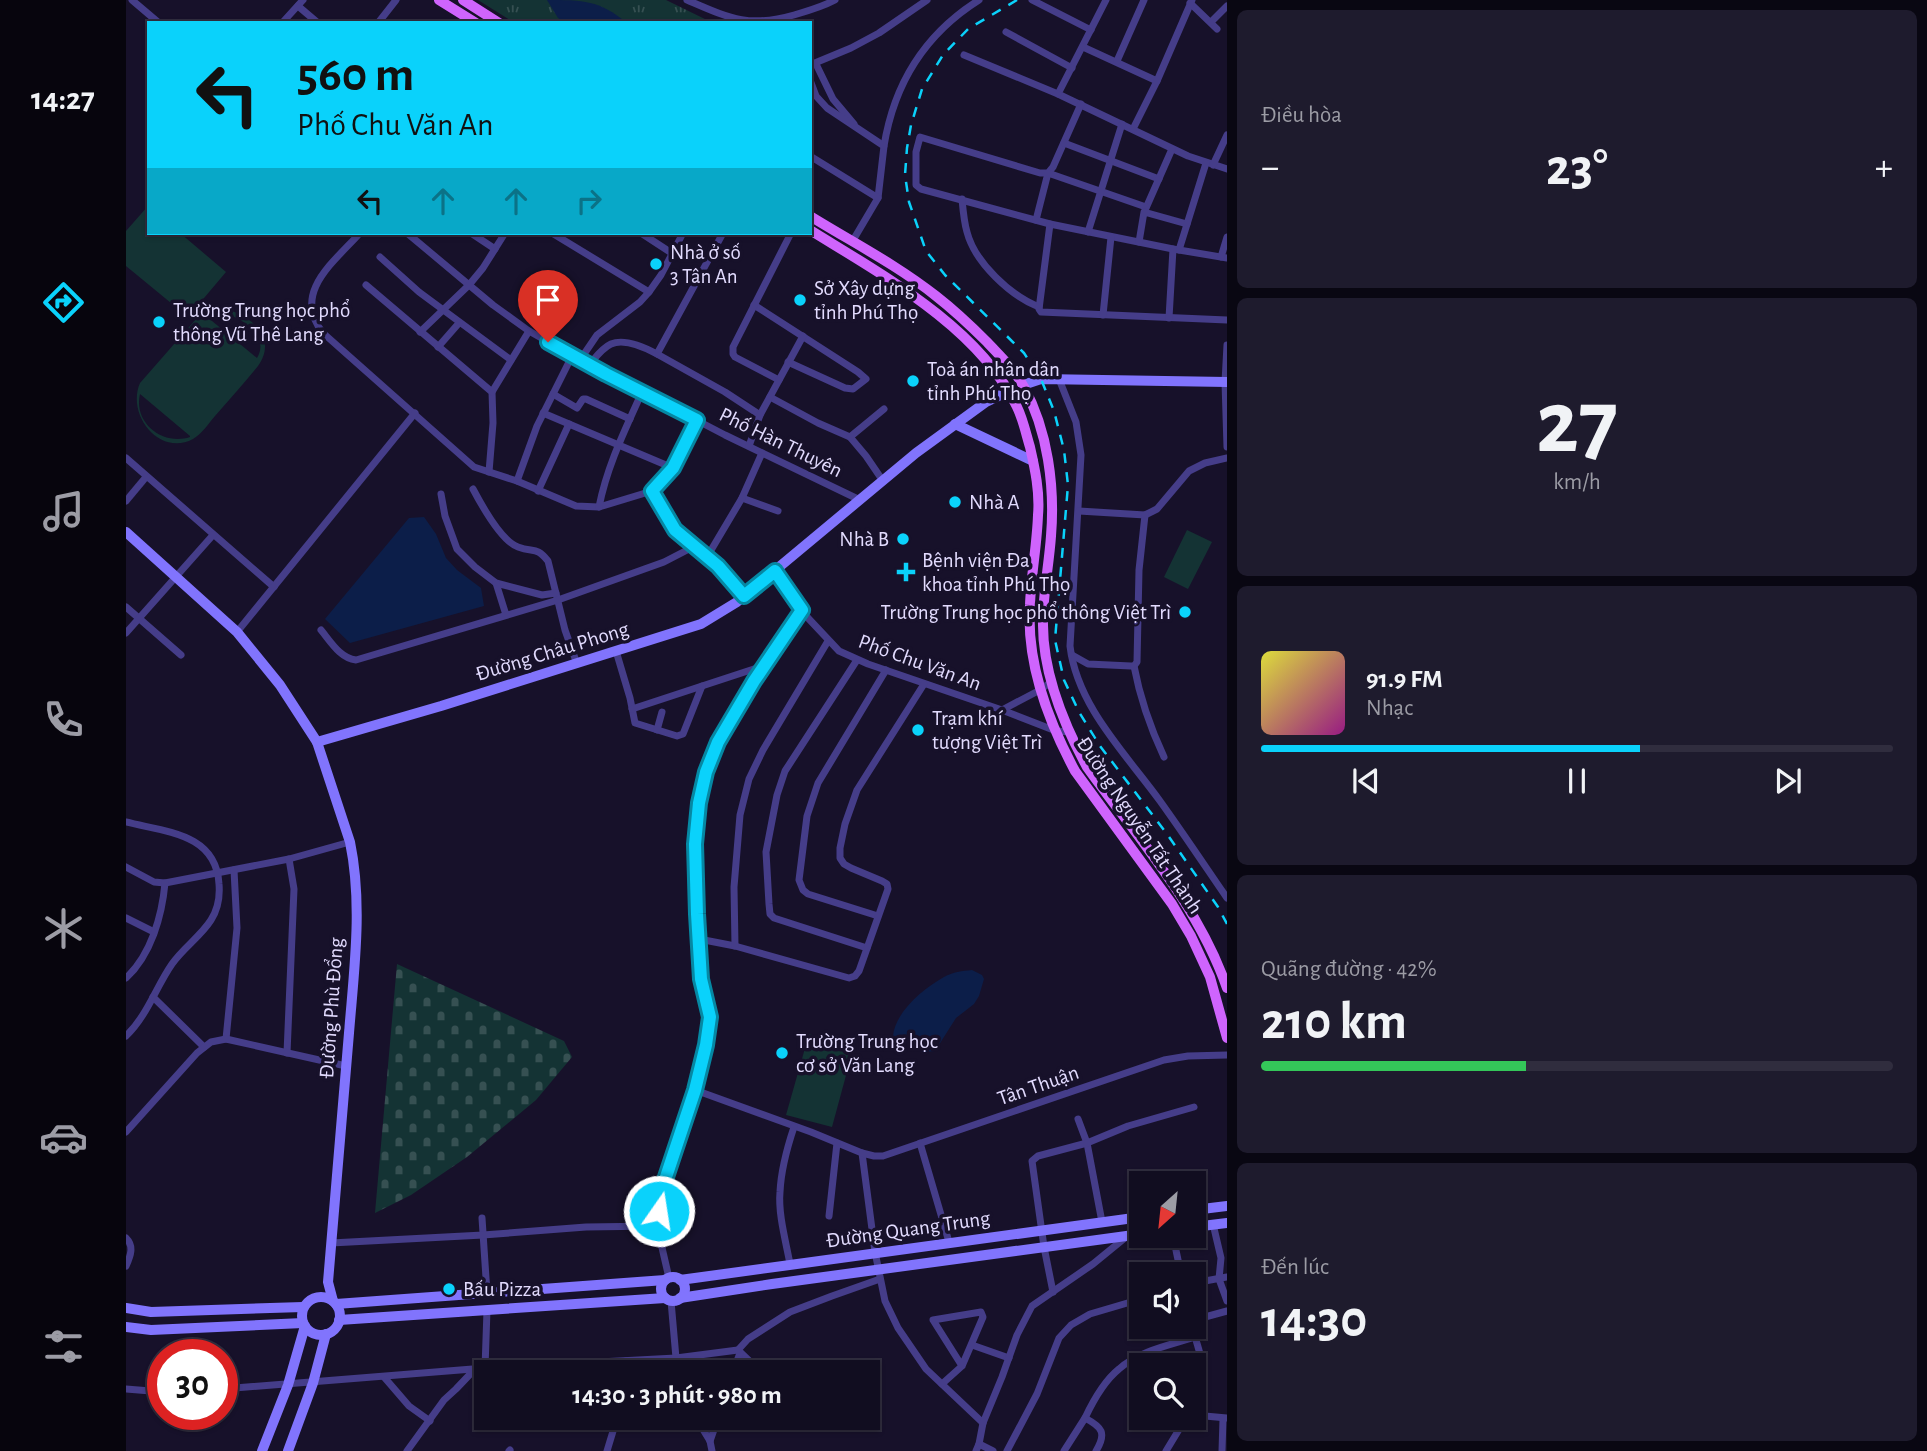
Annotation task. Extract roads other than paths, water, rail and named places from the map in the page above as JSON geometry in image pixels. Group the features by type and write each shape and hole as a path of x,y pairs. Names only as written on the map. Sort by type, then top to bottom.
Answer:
{"main road":[{"path":"439,0 473,21"},
{"path":"463,0 496,21"},
{"name":"Đường Nguyễn Tất Thành","path":"812,217 936,296 973,328 1004,360 1023,385 1034,409 1048,460 1052,488 1051,539 1042,625 1051,682 1087,767 1192,912 1212,949 1227,988"},
{"name":"Đường Nguyễn Tất Thành","path":"812,231 928,306 993,368 1009,391 1021,415 1038,487 1030,625 1040,690 1075,771 1172,904 1191,936 1210,977 1227,1038"},
{"path":"897,284 905,274"},
{"path":"1023,385 1041,379 1226,382"},
{"name":"Đường Châu Phong","path":"317,742 701,624 744,596 955,424 986,402 1009,391"},
{"path":"955,424 1033,461"},
{"path":"126,532 237,632 280,685 317,742"},
{"path":"1037,539 1051,539"},
{"name":"Đường Phù Đổng","path":"317,742 350,842 357,912 328,1282 334,1302"},
{"path":"1206,1209 1227,1206"},
{"name":"Đường Quang Trung","path":"334,1302 671,1279 1129,1219"},
{"path":"1206,1224 1227,1223"},
{"name":"Đường Quang Trung","path":"340,1320 672,1299 879,1274 1129,1236"},
{"path":"671,1279 685,1289 672,1299 661,1290 671,1279"},
{"path":"317,1297 328,1282"},
{"path":"126,1328 151,1330 304,1324 314,1334 326,1334 335,1329 340,1320 340,1312 334,1302 325,1297 317,1297 309,1300 303,1307 304,1324 288,1385 262,1451"},
{"path":"126,1308 151,1312 181,1312 303,1307"},
{"path":"288,1451 313,1383 326,1334"}],"street":[{"path":"132,0 157,21"},
{"path":"380,21 396,0"},
{"path":"687,0 727,16 752,21"},
{"path":"772,21 835,0"},
{"path":"860,129 833,99 813,65 879,33 927,0"},
{"path":"852,242 878,198 884,146 892,109 915,63 942,28 979,0"},
{"path":"1032,0 1091,30"},
{"path":"1058,94 1106,0"},
{"path":"1117,61 1144,0"},
{"path":"1133,129 1191,1 1217,29"},
{"path":"284,21 301,3 316,21"},
{"path":"1211,22 1227,6"},
{"path":"1006,32 1072,68"},
{"path":"1083,47 1157,81"},
{"path":"964,55 1081,104 1172,149 1227,169"},
{"path":"812,85 822,104 884,146"},
{"path":"1036,220 1048,173 1054,167 1081,104"},
{"path":"1088,232 1122,124"},
{"path":"1169,318 1176,249 1210,164 1227,135"},
{"path":"1187,224 1048,173 1040,173 920,137 916,152 916,185 921,189 1050,224 1224,257 1227,237"},
{"path":"1064,143 1159,179"},
{"path":"1139,243 1145,209 1172,149"},
{"path":"812,157 878,198"},
{"path":"962,199 967,233 976,253 1007,287 1023,300 1039,307"},
{"path":"1050,224 1040,311 1227,320"},
{"path":"358,235 320,278 312,293 311,309 315,323 474,467 517,481 576,506 599,507 652,491 673,468 697,420"},
{"name":"Phố Hàn Thuyên","path":"409,235 493,306 529,331 589,365 860,500"},
{"path":"474,235 495,249"},
{"path":"420,332 469,285 504,235"},
{"path":"555,235 649,292"},
{"path":"644,235 673,254"},
{"path":"517,481 543,413 576,358 597,335 649,292 662,275 682,235"},
{"path":"657,354 722,235"},
{"path":"779,380 735,357 733,347 790,235"},
{"path":"1103,316 1111,237"},
{"path":"380,257 442,310 511,360"},
{"path":"366,285 492,391"},
{"path":"754,306 866,379 853,389 845,388 788,362"},
{"path":"438,347 459,323"},
{"path":"489,472 494,423 492,391 529,331"},
{"path":"749,446 760,415 803,336"},
{"path":"589,365 610,344 622,342 645,348 725,392 760,415"},
{"path":"1227,345 1227,446"},
{"path":"1059,380 1073,411 1081,455 1071,655 1082,687 1101,721 1227,898"},
{"path":"599,507 603,484 642,392"},
{"path":"553,394 578,408 583,399 586,399 630,419"},
{"path":"770,397 850,437 883,481"},
{"path":"850,437 884,409"},
{"path":"543,413 673,468"},
{"path":"237,632 415,414"},
{"path":"538,491 569,424"},
{"path":"707,556 742,498 762,453"},
{"path":"126,458 274,587"},
{"path":"1079,511 1145,515 1157,509 1189,471 1205,463 1227,458"},
{"path":"126,501 146,477"},
{"path":"473,489 492,523 512,543 541,552 548,561 565,630 577,663"},
{"path":"652,491 675,530 707,556 744,596"},
{"path":"441,494 445,516 457,549 496,583 557,597"},
{"path":"742,498 778,510"},
{"path":"1145,515 1139,570 1138,655 1134,666 1149,725 1164,757"},
{"path":"126,633 213,535"},
{"path":"321,630 342,656 356,660 506,615 664,562 693,547"},
{"name":"Phố Chu Văn An","path":"775,571 802,610 839,651 1056,731 1070,732"},
{"path":"496,583 506,615"},
{"path":"126,607 181,655"},
{"path":"671,1279 657,1226 660,1195 695,1090 710,1017 701,979 695,844 699,803 706,772 718,742 763,666 802,610"},
{"path":"734,946 734,887 740,815 748,779 828,641"},
{"path":"616,651 635,723 677,736 683,734 702,686"},
{"path":"1071,655 1088,664 1134,666"},
{"path":"858,660 785,771 777,795 766,852 770,914 774,918 866,948"},
{"path":"632,709 763,666"},
{"path":"878,916 808,894 799,880 807,816 818,782 886,670"},
{"name":"Phố Chu Văn An","path":"1002,710 1051,682"},
{"path":"699,939 849,978 855,976 888,889 887,884 851,869 840,858 845,824 857,790 923,684"},
{"path":"657,730 662,712"},
{"path":"126,822 188,838 202,846 213,858 220,892 211,921 173,962 136,1027 126,1035"},
{"path":"126,867 154,882 165,883 289,859 350,842"},
{"path":"287,1053 294,889 289,859"},
{"path":"226,1039 237,929 234,870"},
{"path":"126,978 144,953 154,932 162,907 165,883"},
{"path":"126,918 154,932"},
{"path":"153,997 204,1047"},
{"path":"126,1132 197,1053 211,1042 226,1039 346,1066"},
{"name":"Tân Thuận","path":"862,1153 883,1156 1164,1060 1227,1055"},
{"path":"695,1090 862,1153 875,1252 885,1301 898,1328 926,1369 983,1423"},
{"path":"1054,1292 1044,1247 1032,1161 1038,1156 1087,1143 1128,1126 1194,1107"},
{"path":"1077,1119 1087,1143 1102,1222"},
{"path":"790,1264 781,1217 780,1193 794,1126"},
{"path":"829,1216 837,1143"},
{"path":"920,1143 949,1242"},
{"path":"482,1218 487,1293"},
{"path":"1213,1224 1222,1258 1227,1301"},
{"path":"331,1243 586,1227 657,1226"},
{"path":"993,1451 977,1447 983,1423 1017,1335 1032,1306 1093,1264 1126,1236"},
{"path":"126,1238 130,1242 131,1252 126,1266"},
{"path":"736,1360 748,1339 790,1312 879,1274"},
{"path":"672,1299 676,1358"},
{"path":"1007,1451 1037,1394 1059,1338 1070,1325 1090,1314 1129,1303"},
{"path":"487,1310 490,1360"},
{"path":"1206,1317 1227,1311"},
{"path":"942,1384 962,1366 983,1317 981,1312 933,1320 962,1366"},
{"path":"1064,1451 1094,1401 1119,1369 1154,1350 1189,1339"},
{"path":"972,1345 1009,1358"},
{"path":"642,1360 739,1351"},
{"path":"739,1351 748,1360"},
{"path":"238,1388 474,1369"},
{"path":"408,1451 444,1399 474,1370"},
{"path":"384,1377 409,1406 430,1421"},
{"path":"126,1389 147,1391"},
{"path":"1206,1416 1225,1418 1222,1451"},
{"path":"1085,1418 1101,1429 1102,1439 1096,1451"},
{"path":"607,1451 613,1430"},
{"path":"703,1430 712,1451"},
{"path":"710,1441 714,1430"},
{"path":"1166,1451 1179,1430"}],"water":[{"path":"547,0 590,3 608,10 624,21 563,21"},
{"path":"424,517 436,534 446,558 481,588 484,606 350,643 325,619 409,518"},
{"path":"972,970 984,979 979,996 974,1004 956,1018 935,1051 924,1052 893,1036 899,1018 920,994 947,975"}],"railway":[{"path":"1017,0 968,29 943,55 922,89 907,148 905,175 909,202 926,251 945,275 1024,353 1041,379 1054,411 1064,450 1068,485 1055,640 1064,680 1079,712 1100,746 1167,834 1227,924"}],"place":[{"name":"Nhà ở số 3 Tân An","path":"656,264"},
{"name":"Sở Xây dựng tỉnh Phú Thọ","path":"800,300"},
{"name":"Trường Trung học phổ thông Vũ Thê Lang","path":"159,322"},
{"name":"Toà án nhân dân tỉnh Phú Thọ","path":"913,381"},
{"name":"Nhà A","path":"955,502"},
{"name":"Nhà B","path":"903,539"},
{"name":"Bệnh viện Đa khoa tỉnh Phú Thọ","path":"906,572"},
{"name":"Trường Trung học phổ thông Việt Trì","path":"1185,612"},
{"name":"Trạm khí tượng Việt Trì","path":"918,730"},
{"name":"Trường Trung học cơ sở Văn Lang","path":"782,1053"},
{"name":"Bấu Pizza","path":"449,1289"}]}
